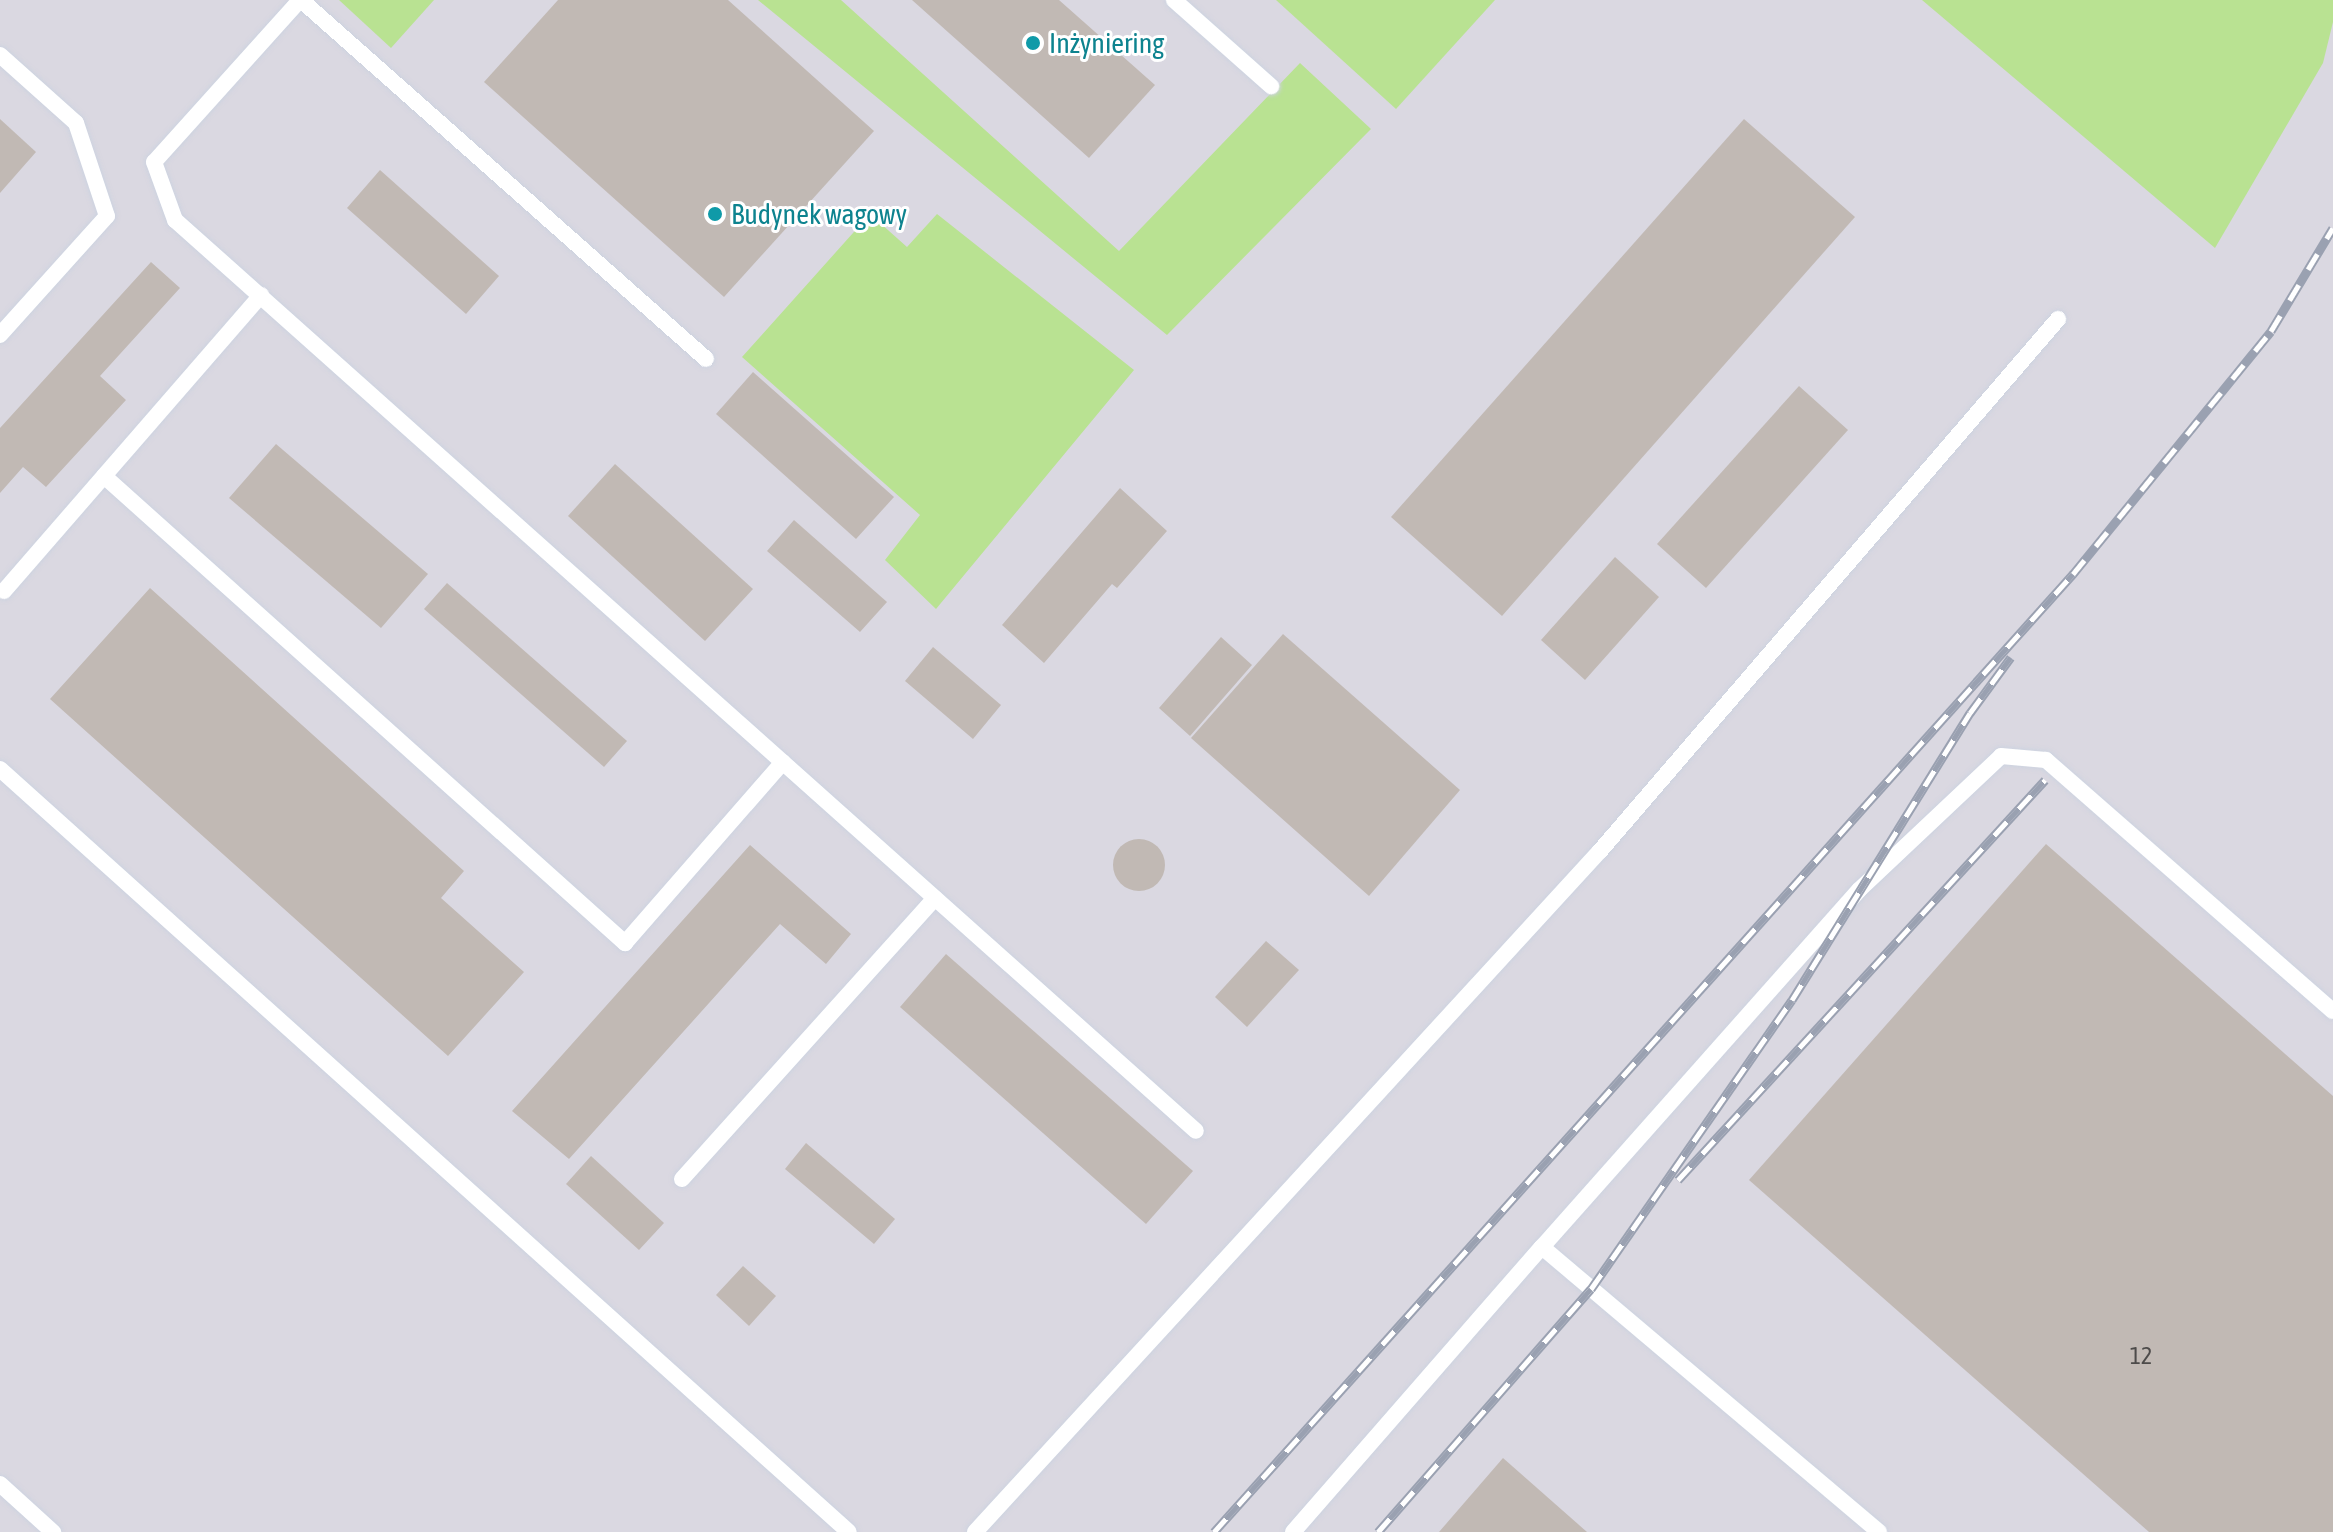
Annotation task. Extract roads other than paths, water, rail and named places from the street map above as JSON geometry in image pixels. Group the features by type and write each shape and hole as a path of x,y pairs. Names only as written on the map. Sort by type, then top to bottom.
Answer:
{"lane":[{"path":"706,359 300,0 154,162 175,220 1196,1131"},
{"path":"1174,0 1271,86"},
{"path":"0,55 76,123 107,216 0,335"},
{"path":"4,591 261,295"},
{"path":"975,1532 1600,851 2058,319"},
{"path":"104,476 625,943 783,762"},
{"path":"1293,1532 1859,890 2001,756 2046,760 2333,1011"},
{"path":"0,769 849,1532"},
{"path":"682,1179 935,898"},
{"path":"1542,1247 1879,1532"},
{"path":"0,1484 53,1532"}],"railway":[{"path":"1214,1532 2073,574 2271,331 2333,228"},
{"path":"1378,1532 1591,1289 1792,1000 1970,713 2011,657"},
{"path":"1678,1180 2045,780"}],"place":[{"name":"Inżyniering","path":"1033,43"},
{"name":"Budynek wagowy","path":"715,214"}]}
